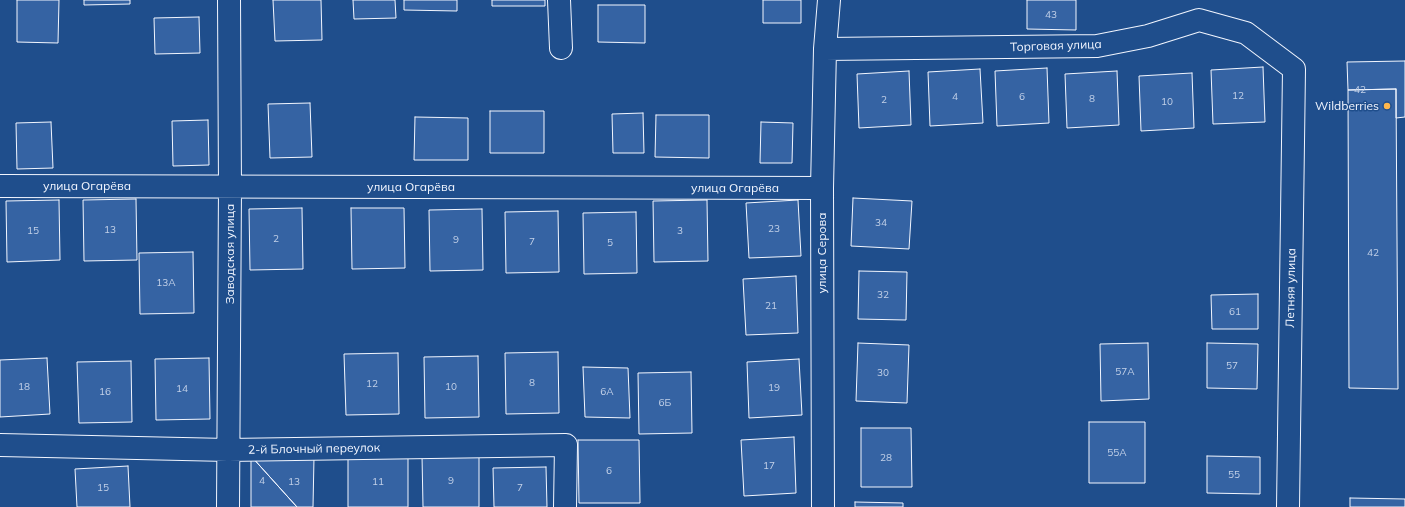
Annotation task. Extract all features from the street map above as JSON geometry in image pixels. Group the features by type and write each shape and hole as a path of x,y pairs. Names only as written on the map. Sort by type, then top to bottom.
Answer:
{"street":[{"name":"Заводская улица","path":"228,507 230,187 229,0"},
{"path":"559,0 561,48"},
{"name":"улица Серова","path":"823,507 822,188 825,49 829,0"},
{"name":"Торговая улица","path":"825,49 1097,46 1148,36 1199,20 1246,33 1294,69"},
{"name":"Летняя улица","path":"1288,507 1294,69"},
{"name":"улица Огарёва","path":"0,186 822,188"},
{"name":"2-й Блочный переулок","path":"0,445 228,450 566,445 565,507"}],"building":[{"path":"17,0 59,0 58,43 17,42"},
{"path":"84,0 130,0 130,4 84,5"},
{"path":"273,0 321,0 322,40 275,41"},
{"path":"353,0 395,0 396,18 354,19"},
{"path":"404,0 457,0 457,11 404,10"},
{"path":"492,0 545,0 545,6 492,6"},
{"path":"763,0 801,0 801,23 763,23"},
{"path":"1027,0 1076,0 1076,30 1027,29"},
{"path":"598,5 645,5 645,43 598,42"},
{"path":"199,17 200,53 155,54 154,18"},
{"path":"1405,61 1405,117 1396,118 1396,89 1348,90 1347,62"},
{"path":"1263,67 1265,122 1213,124 1211,70"},
{"path":"1047,68 1049,123 997,126 995,71"},
{"path":"980,69 983,123 930,126 928,72"},
{"path":"909,71 911,125 859,128 857,74"},
{"path":"1117,71 1119,125 1067,128 1065,74"},
{"path":"1192,73 1194,128 1141,131 1139,76"},
{"path":"1396,89 1398,389 1349,388 1348,90"},
{"path":"310,103 312,157 270,158 268,104"},
{"path":"490,111 544,111 544,153 490,153"},
{"path":"643,113 644,153 613,153 612,114"},
{"path":"656,115 709,115 709,158 655,157"},
{"path":"415,117 468,118 468,160 414,160"},
{"path":"208,120 209,165 173,166 172,121"},
{"path":"51,122 53,168 17,169 16,123"},
{"path":"761,122 793,123 792,163 760,163"},
{"path":"853,198 912,201 909,249 851,246"},
{"path":"136,199 137,260 84,261 83,200"},
{"path":"59,200 60,260 7,262 6,201"},
{"path":"707,200 708,261 654,262 653,201"},
{"path":"798,200 801,256 749,258 746,203"},
{"path":"302,208 303,269 250,270 249,209"},
{"path":"351,208 404,208 405,268 352,269"},
{"path":"482,209 483,270 430,271 429,210"},
{"path":"558,211 559,272 506,273 505,212"},
{"path":"636,212 637,273 584,274 583,213"},
{"path":"193,252 194,313 140,314 139,253"},
{"path":"859,271 907,272 906,320 858,319"},
{"path":"796,276 798,333 746,335 743,279"},
{"path":"1258,294 1258,329 1212,329 1211,295"},
{"path":"858,343 909,345 907,403 856,401"},
{"path":"1148,343 1149,399 1101,401 1100,344"},
{"path":"1207,343 1258,344 1257,389 1207,388"},
{"path":"558,352 559,413 506,414 505,353"},
{"path":"398,353 399,414 346,415 344,354"},
{"path":"478,356 479,417 425,418 424,357"},
{"path":"47,358 50,414 0,417 0,360"},
{"path":"209,358 210,419 156,420 155,359"},
{"path":"799,359 802,415 749,418 747,362"},
{"path":"131,361 132,422 79,423 77,362"},
{"path":"583,367 628,368 630,418 585,417"},
{"path":"691,372 692,433 639,434 638,373"},
{"path":"1089,422 1145,422 1145,483 1089,483"},
{"path":"861,428 911,428 912,487 861,487"},
{"path":"794,437 796,493 744,496 741,440"},
{"path":"578,440 639,440 640,503 579,503"},
{"path":"479,455 479,507 423,507 422,456"},
{"path":"251,456 314,457 313,507 297,507"},
{"path":"251,456 297,507 251,507"},
{"path":"1207,456 1260,457 1260,494 1207,493"},
{"path":"348,458 408,458 408,507 348,507"},
{"path":"128,466 130,507 77,507 75,469"},
{"path":"546,467 547,507 494,507 493,468"},
{"path":"1350,498 1405,499 1405,507 1350,507"},
{"path":"855,502 903,503 903,507 855,507"}],"place":[{"name":"Wildberries","path":"1387,106"}]}
